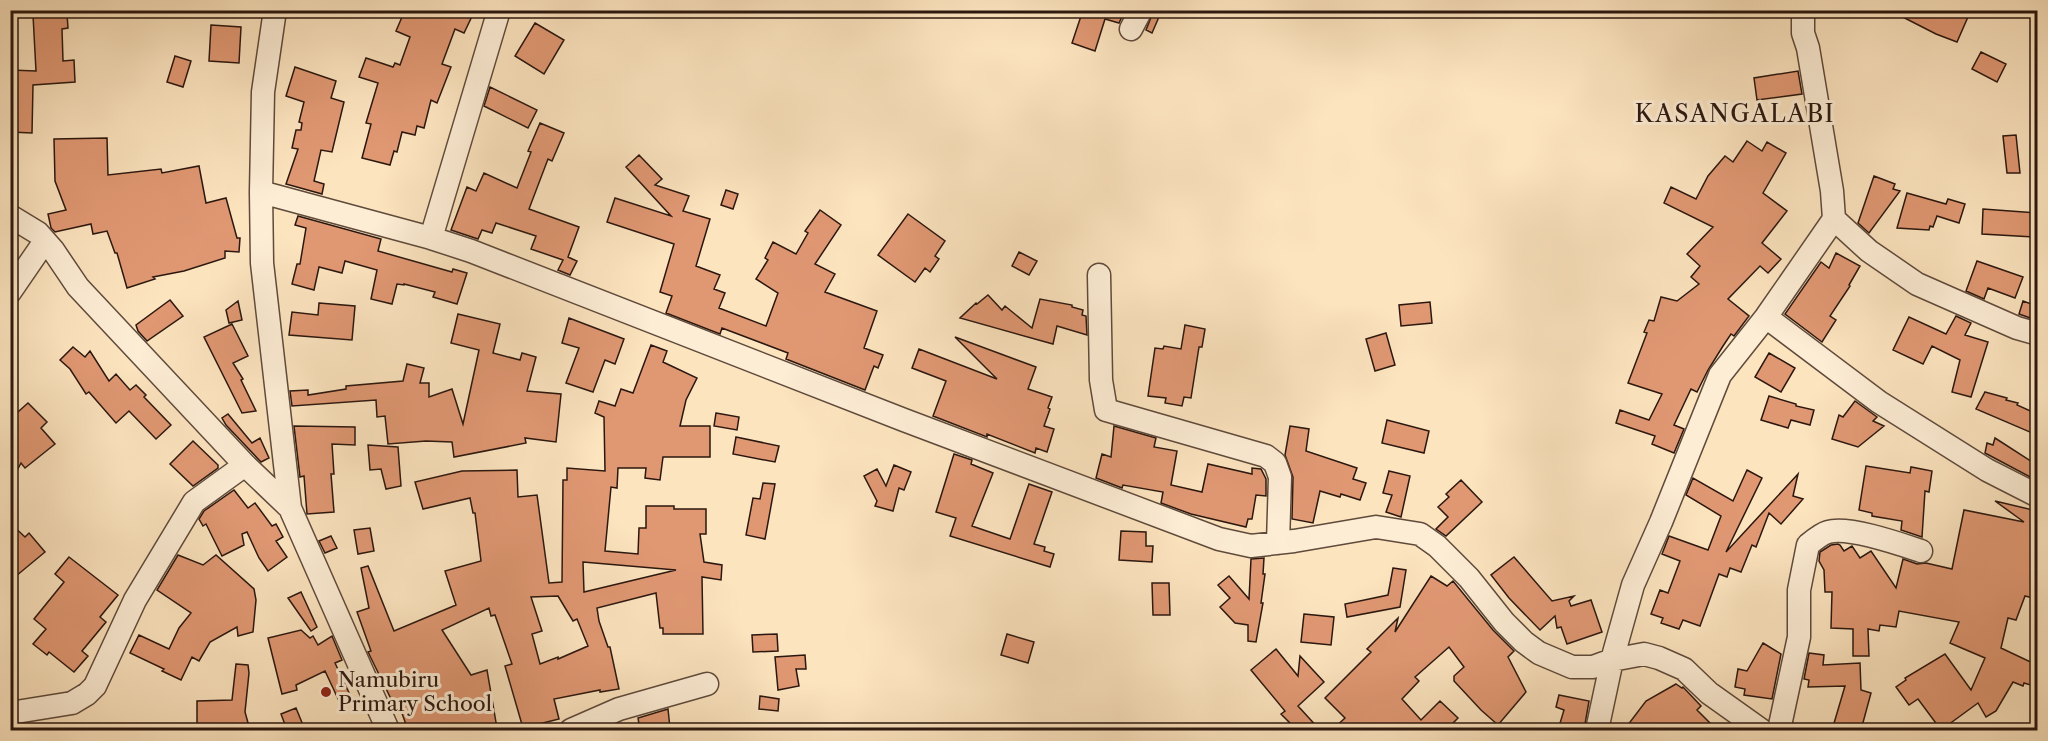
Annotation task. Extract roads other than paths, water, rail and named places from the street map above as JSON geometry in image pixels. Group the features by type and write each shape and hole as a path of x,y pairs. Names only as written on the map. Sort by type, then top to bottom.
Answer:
{"street":[{"path":"275,10 263,92 262,263 290,508 388,730"},
{"path":"431,238 499,10"},
{"path":"1598,730 1612,660 1633,585 1720,375 1766,316 1833,219 1832,191 1808,48 1803,33 1803,10"},
{"path":"261,192 471,250 904,420 1219,539 1251,546 1376,527 1420,534 1437,546 1468,578 1504,622 1539,653 1572,667 1593,667 1612,660 1644,654 1659,658 1684,669 1709,693 1761,730"},
{"path":"10,216 38,233 78,287 245,465 290,508"},
{"path":"1833,219 1869,251 1917,284 2017,328 2037,334"},
{"path":"10,292 45,241"},
{"path":"1099,275 1101,381 1106,410 1266,456 1275,464 1280,477 1278,543"},
{"path":"1766,316 1879,402 1988,470 2037,496"},
{"path":"10,713 72,703 95,686 135,600 194,502 245,465"},
{"path":"1779,730 1799,637 1799,590 1808,545 1829,532 1846,532 1882,538 1921,551"},
{"path":"571,730 619,709 706,684"}],"place":[{"name":"Namubiru Primary School","path":"326,692"}],"district":[{"name":"KASANGALABI","path":"1735,114"}]}
